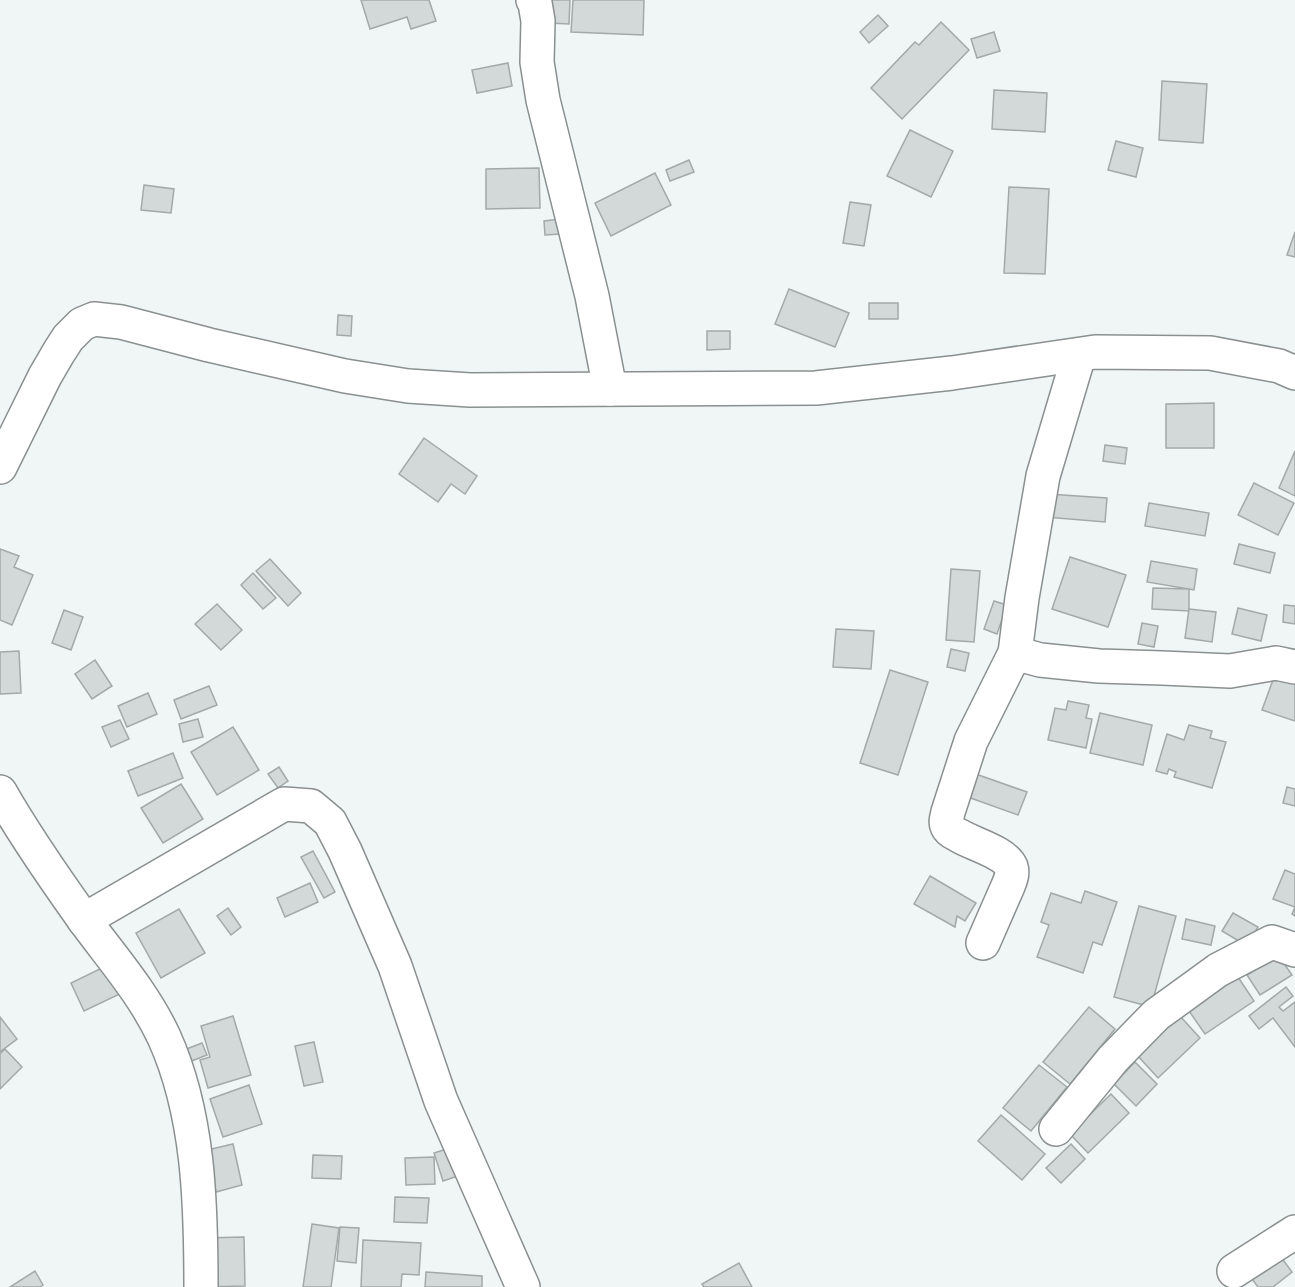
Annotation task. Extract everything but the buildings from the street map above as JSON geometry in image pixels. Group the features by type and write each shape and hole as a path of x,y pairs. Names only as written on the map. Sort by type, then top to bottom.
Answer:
{"street":[{"path":"533,0 538,21 537,62 543,100 592,296 610,389"},
{"path":"0,467 59,352 68,338 82,324 94,319 121,322 345,376 408,386 470,390 816,388 952,373 1095,352 1210,352 1279,366 1295,373"},
{"path":"984,943 1012,876 1012,869 1000,855 967,841 948,829 946,823 971,741 1015,653 1043,476 1079,355"},
{"path":"1015,653 1040,660 1099,666 1230,671 1276,663 1295,667"},
{"path":"0,792 49,870 140,995 163,1035 174,1062 183,1094 197,1173 201,1229 201,1287"},
{"path":"84,920 284,804 311,806 317,811 330,822 345,851 395,966 441,1101 523,1287"},
{"path":"1056,1129 1113,1059 1156,1015 1218,970 1272,942 1295,950"},
{"path":"1234,1271 1295,1232"}]}
